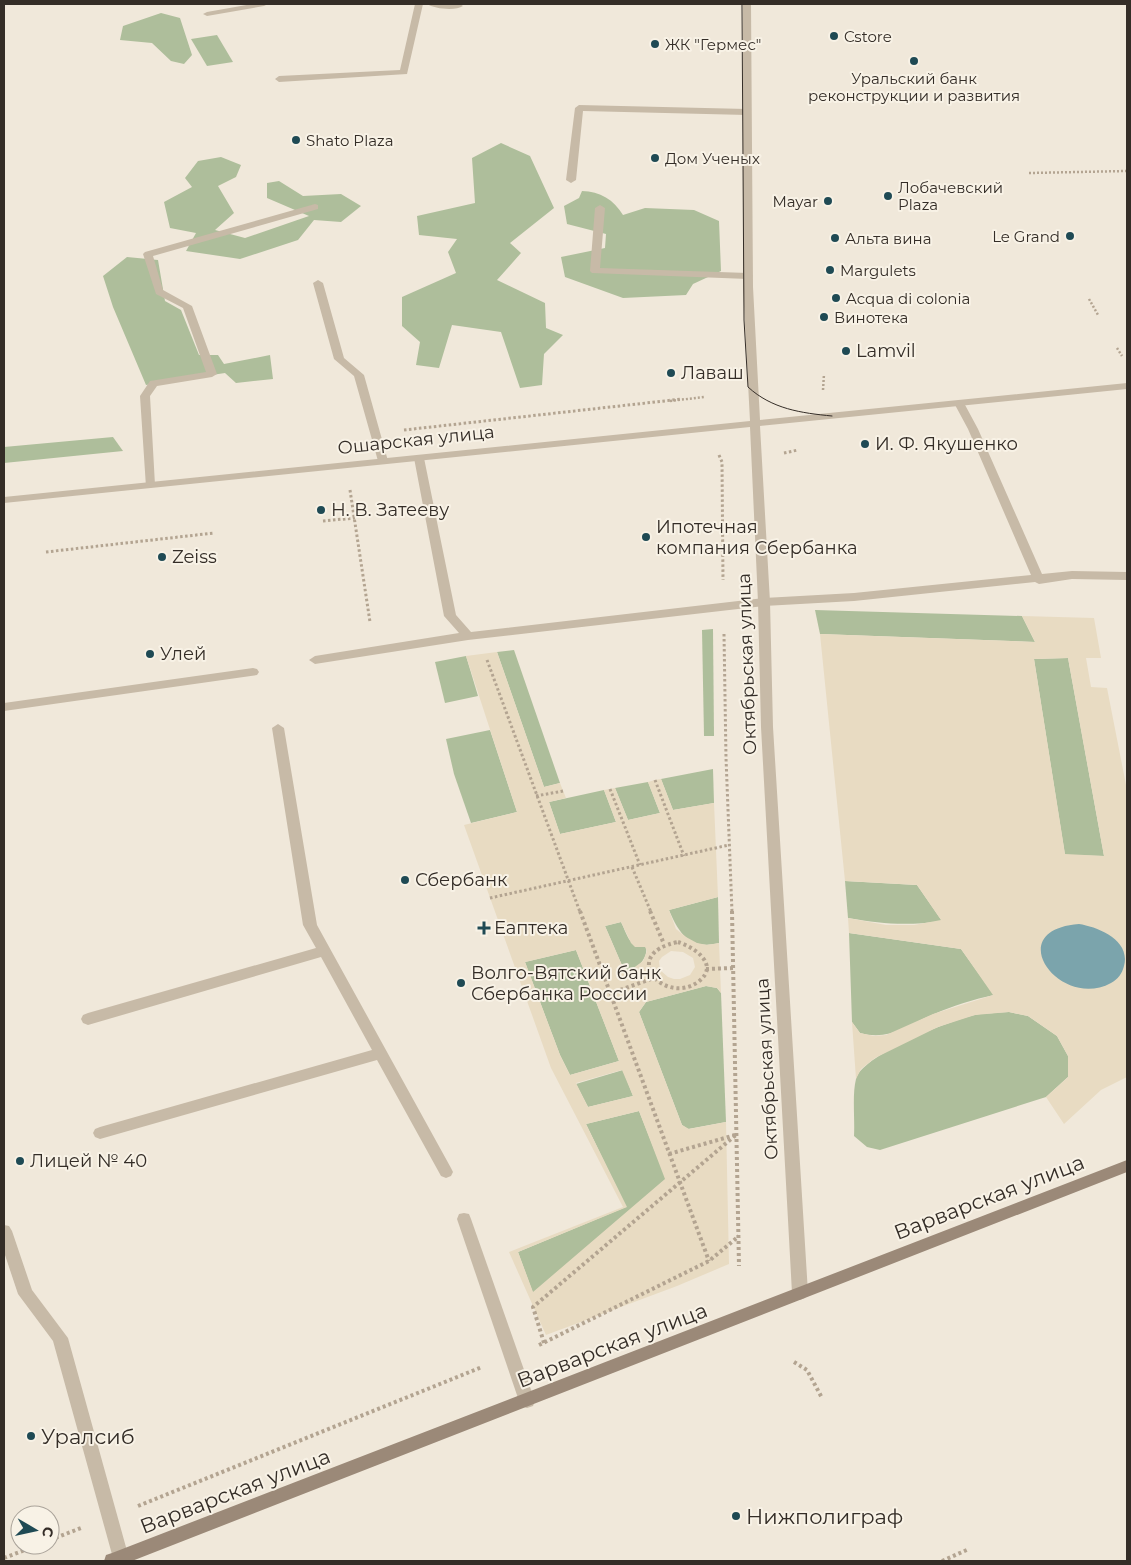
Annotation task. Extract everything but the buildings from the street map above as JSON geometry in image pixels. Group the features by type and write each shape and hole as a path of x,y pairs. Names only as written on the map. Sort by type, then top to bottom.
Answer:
{"main road":[{"name":"Варварская улица","path":"116,1559 527,1401 1127,1166"}],"street":[{"path":"207,14 264,4"},
{"path":"279,79 404,72 419,4"},
{"path":"430,4 459,6"},
{"name":"Октябрьская улица","path":"747,4 748,276 754,424 764,602 767,727 800,1293"},
{"path":"571,180 579,108 746,112"},
{"path":"150,485 145,396 154,383 212,374 187,306 159,292 148,254 315,207"},
{"path":"600,208 595,271 748,276"},
{"path":"318,283 340,359 359,375 383,461"},
{"name":"Ошарская улица","path":"4,500 1127,386"},
{"path":"959,403 973,429 1039,580"},
{"path":"419,458 450,616 468,636"},
{"path":"315,660 468,636 724,606 854,597 1039,580 1072,575 1127,576"},
{"path":"4,707 253,672"},
{"path":"278,728 310,925 446,1172"},
{"path":"88,1019 324,951"},
{"path":"100,1133 380,1053"},
{"path":"464,1219 527,1401"},
{"path":"4,1231 26,1294 60,1338 110,1517 116,1559"}],"path":[{"path":"1029,173 1127,171"},
{"path":"1089,299 1098,315"},
{"path":"1117,348 1122,356"},
{"path":"824,374 825,385"},
{"path":"722,462 729,846 738,1134 739,1266"},
{"path":"346,465 373,650"},
{"path":"323,521 355,518"},
{"path":"46,552 214,532"},
{"path":"484,653 709,1261"},
{"path":"655,780 684,856"},
{"path":"610,789 640,866"},
{"path":"536,796 563,791"},
{"path":"490,898 729,846"},
{"path":"632,867 664,944"},
{"path":"678,942 696,948 702,954 706,961 706,969 697,982 689,986 669,987 654,978 647,964 649,957 653,951 664,944 678,942"},
{"path":"706,969 734,968"},
{"path":"609,994 654,978"},
{"path":"669,1154 738,1134"},
{"path":"544,1343 533,1307 738,1134"},
{"path":"60,1536 544,1343 709,1261 740,1235"},
{"path":"794,1362 807,1370 822,1398"},
{"path":"942,1561 969,1548"}],"green space":[{"path":"161,13 180,18 192,55 184,64 171,61 152,43 120,40 123,26"},
{"path":"217,35 233,62 207,66 191,39"},
{"path":"501,143 530,156 554,208 510,243 521,253 497,280 545,303 546,328 563,335 544,354 542,385 520,388 501,332 452,325 439,368 416,365 420,342 402,326 402,297 456,273 448,252 457,239 419,235 417,216 475,203 472,158"},
{"path":"221,157 241,165 236,177 218,186 234,213 215,230 245,238 309,216 267,198 267,183 279,181 303,196 341,194 361,206 341,222 314,220 298,240 240,259 186,251 196,233 170,228 164,202 192,187 185,178 198,161"},
{"path":"582,191 589,191 606,197 623,215 645,208 694,210 719,221 721,271 693,284 686,295 623,298 565,277 561,257 605,248 606,234 567,224 564,206 579,198"},
{"path":"127,257 158,260 165,301 181,310 199,355 218,355 224,364 270,355 273,379 236,383 225,373 146,385 113,307 103,276"},
{"path":"113,437 123,451 4,463 4,447"},
{"path":"815,610 1022,616 1035,642 820,634"},
{"path":"713,629 714,736 704,736 702,630"},
{"path":"514,650 560,783 544,787 497,652"},
{"path":"466,656 478,696 445,703 435,662"},
{"path":"1068,658 1104,856 1065,855 1034,659"},
{"path":"490,730 517,812 471,823 454,774 446,739"},
{"path":"713,769 714,803 673,810 661,779"},
{"path":"648,782 660,813 628,820 615,788"},
{"path":"604,790 616,822 560,834 549,802"},
{"path":"845,881 917,885 942,921 895,924 848,918"},
{"path":"718,897 719,943 709,945 693,942 682,933 669,910"},
{"path":"621,922 627,936 635,945 646,947 644,959 628,972 624,970 605,926"},
{"path":"849,933 961,949 994,995 949,1008 898,1031 880,1035 860,1033 852,1022"},
{"path":"576,950 619,1061 570,1075 560,1055 525,962"},
{"path":"706,986 717,988 721,993 726,1122 688,1129 682,1125 639,1012 646,1002"},
{"path":"1009,1012 1028,1016 1057,1036 1068,1056 1068,1077 1046,1097 880,1150 867,1147 854,1136 856,1079 862,1070 874,1060 928,1031 963,1018 987,1013"},
{"path":"623,1070 633,1096 588,1107 576,1084"},
{"path":"639,1111 666,1179 533,1293 518,1252 626,1207 586,1124"}],"shaded area":[{"path":"1022,616 1094,618 1101,658 1086,658 1091,687 1107,688 1127,790 1127,1077 1101,1090 1064,1124 1046,1097 1068,1077 1068,1056 1057,1036 1028,1016 1009,1012 975,1015 938,1027 875,1058 861,1069 856,1079 852,1022 860,1033 874,1036 886,1035 933,1014 993,995 961,949 849,933 848,918 886,925 914,925 941,920 917,885 845,881 820,634 1035,642","holes":["1068,658 1104,856 1065,854 1034,659"]},
{"path":"497,652 544,787 560,783 566,798 549,802 560,834 616,822 604,790 615,788 628,820 660,813 648,782 655,780 661,779 673,810 714,803 718,897 669,910 676,929 686,937 697,943 707,945 719,943 721,993 717,988 706,986 646,1002 639,1012 682,1125 689,1129 726,1122 729,1264 677,1286 546,1335 509,1252 623,1207 551,1068 464,825 517,812 466,656","holes":["621,922 631,943 635,947 645,947 647,951 643,961 628,972 624,970 605,926","576,950 619,1061 570,1075 560,1055 525,962","671,951 683,952 693,958 695,967 690,975 674,979 668,977 660,970 659,961","622,1070 633,1096 588,1107 576,1083","639,1111 665,1179 533,1292 518,1252 627,1207 586,1124"]}],"water":[{"path":"1079,924 1095,928 1111,936 1123,949 1125,957 1123,969 1116,980 1111,983 1092,989 1073,986 1058,978 1046,966 1041,953 1044,940 1056,929"}],"tram line":[{"path":"742,4 744,320 748,387 767,400 787,409 832,416"}],"place":[{"name":"Cstore","path":"834,36"},
{"name":"ЖК \"Гермес\"","path":"655,44"},
{"name":"Уральский банк реконструкции и развития","path":"914,61"},
{"name":"Shato Plaza","path":"296,140"},
{"name":"Дом Ученых","path":"655,158"},
{"name":"Лобачевский Plaza","path":"888,196"},
{"name":"Mayar","path":"828,201"},
{"name":"Le Grand","path":"1070,236"},
{"name":"Альта вина","path":"835,238"},
{"name":"Margulets","path":"830,270"},
{"name":"Acqua di colonia","path":"836,298"},
{"name":"Винотека","path":"824,317"},
{"name":"Lamvil","path":"846,351"},
{"name":"Лаваш","path":"671,373"},
{"name":"И. Ф. Якушенко","path":"865,444"},
{"name":"Н. В. Затееву","path":"321,510"},
{"name":"Ипотечная компания Сбербанка","path":"646,537"},
{"name":"Zeiss","path":"162,557"},
{"name":"Улей","path":"150,654"},
{"name":"Сбербанк","path":"405,880"},
{"name":"Еаптека","path":"484,928"},
{"name":"Волго-Вятский банк Сбербанка России","path":"461,983"},
{"name":"Лицей № 40","path":"20,1161"},
{"name":"Уралсиб","path":"31,1436"},
{"name":"Нижполиграф","path":"736,1516"}]}
